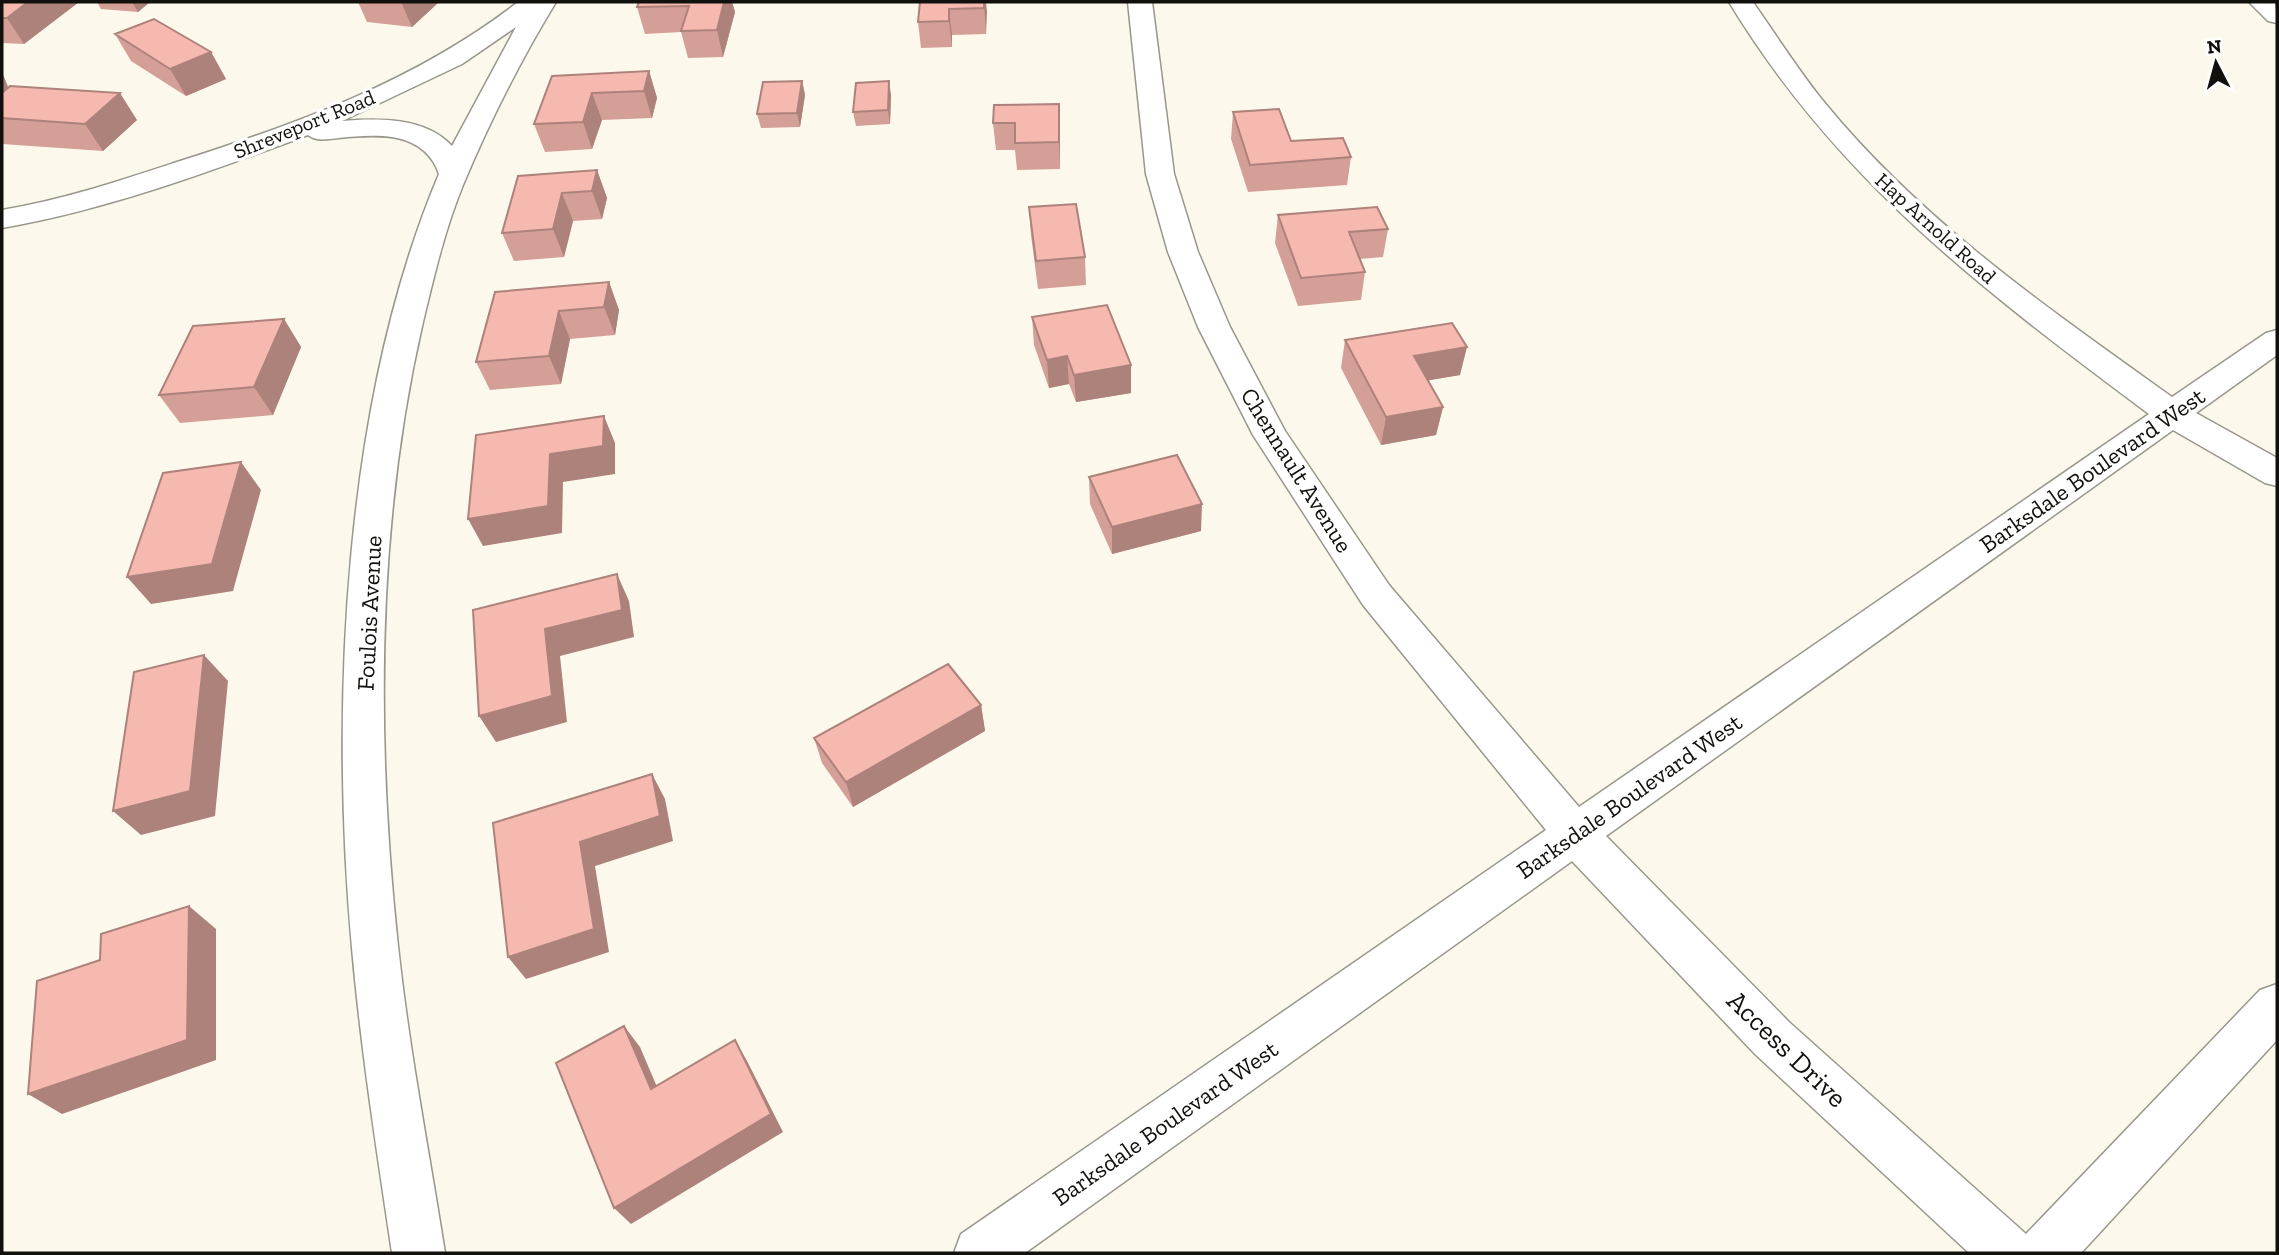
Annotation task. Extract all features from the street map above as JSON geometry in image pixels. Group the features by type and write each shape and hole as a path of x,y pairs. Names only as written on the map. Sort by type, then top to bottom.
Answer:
{"street":[{"name":"Shreveport Road","path":"2,231 59,209 239,152 404,83 456,54 533,2"},
{"name":"Foulois Avenue","path":"418,1253 376,962 364,746 367,581 387,408 414,291 454,176 497,83 544,2"},
{"name":"Chennault Avenue","path":"1140,2 1160,174 1183,252 1214,327 1270,435 1376,595 1575,834"},
{"name":"Hap Arnold Road","path":"1741,2 1814,107 1869,168 1935,232 2026,307 2172,414"},
{"path":"2261,2 2277,16"},
{"path":"239,152 317,132 381,127 427,141 444,153 454,176"},
{"name":"Shreveport Road","path":"2,219 59,209"},
{"name":"Barksdale Boulevard West","path":"980,1253 2277,340"},
{"path":"2172,414 2277,474"},
{"name":"Access Drive","path":"1575,834 1772,1038 2008,1253"},
{"path":"2045,1253 2277,1006"}],"building":[{"path":"2,2 28,2 7,18 2,18"},
{"path":"639,2 724,2 717,30 681,31 689,6 637,7"},
{"path":"920,2 984,2 984,8 949,9 949,21 918,22"},
{"path":"154,19 211,52 170,69 115,34"},
{"path":"649,71 644,91 592,93 583,122 534,124 552,76"},
{"path":"802,81 797,113 757,114 763,82"},
{"path":"889,81 888,110 853,112 856,83"},
{"path":"10,86 120,93 85,124 2,118 2,93"},
{"path":"1059,104 1059,142 1015,143 1015,123 993,123 994,105"},
{"path":"1279,109 1291,141 1343,138 1351,157 1250,165 1233,112"},
{"path":"597,170 592,191 562,193 553,229 502,233 518,176"},
{"path":"1076,204 1085,257 1036,261 1029,207"},
{"path":"1377,207 1388,229 1349,232 1365,272 1301,278 1278,215"},
{"path":"609,282 604,307 559,311 549,356 476,362 495,292"},
{"path":"1107,305 1131,365 1074,375 1067,356 1047,360 1032,317"},
{"path":"284,319 254,387 159,395 193,326"},
{"path":"1452,323 1467,347 1414,356 1443,407 1386,417 1345,340"},
{"path":"604,416 603,446 550,454 548,506 468,519 476,435"},
{"path":"1177,455 1202,504 1112,527 1089,477"},
{"path":"241,462 212,564 127,577 163,473"},
{"path":"617,574 622,610 545,629 552,696 479,716 473,610"},
{"path":"204,655 190,791 113,811 134,672"},
{"path":"948,664 981,705 846,782 814,738"},
{"path":"652,774 660,816 580,842 594,929 508,957 493,823"},
{"path":"189,906 187,1040 28,1094 37,981 100,960 101,934"},
{"path":"624,1026 651,1089 735,1040 771,1114 614,1208 556,1063"}]}
